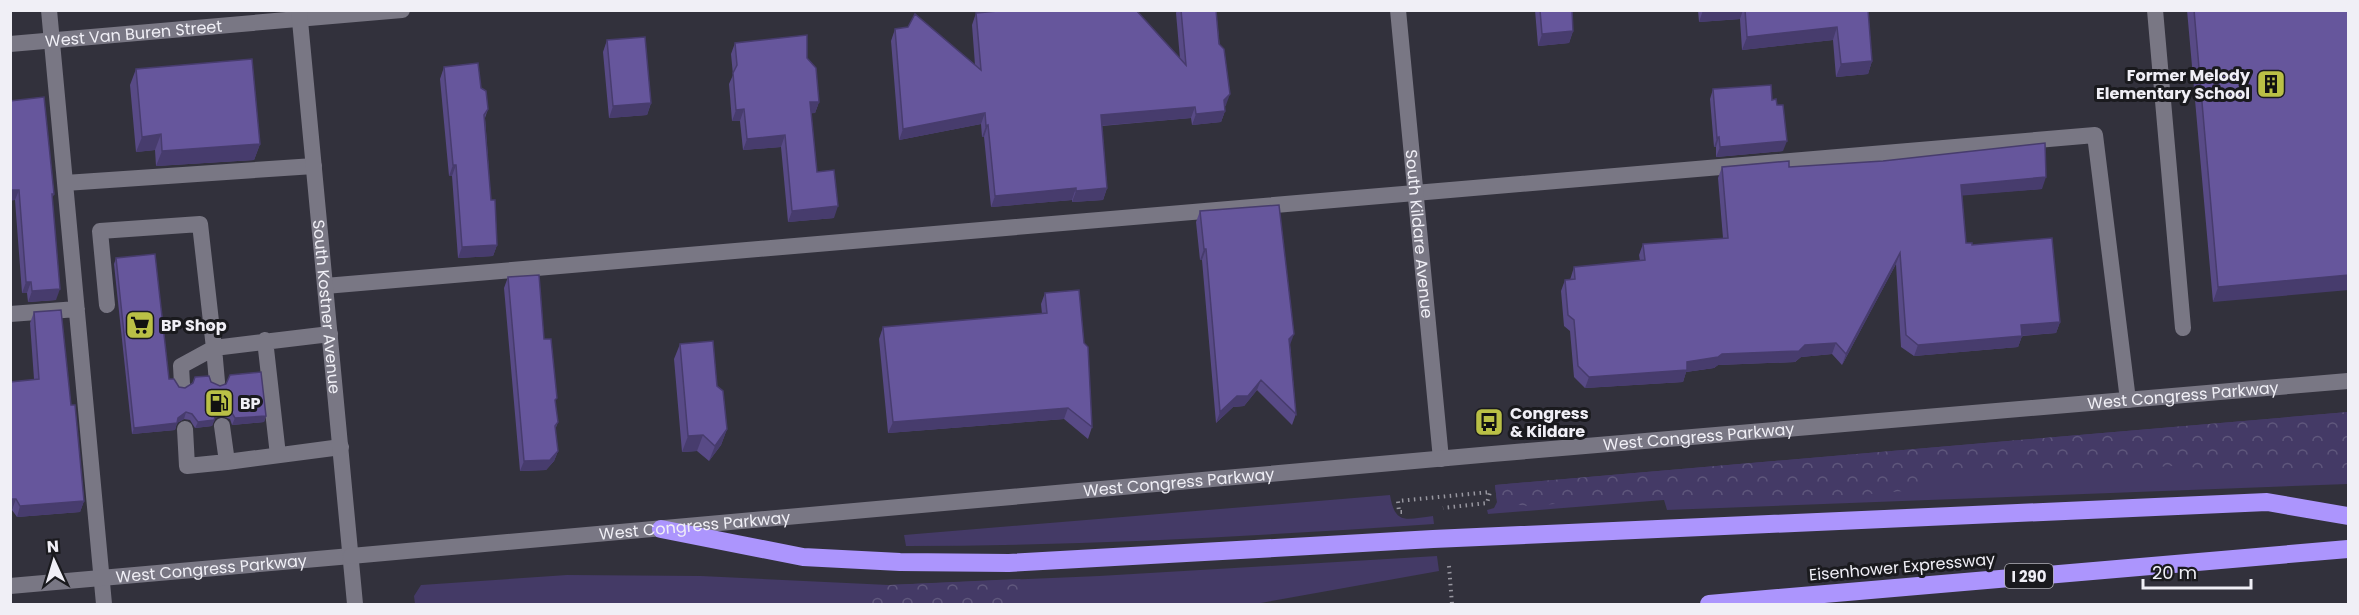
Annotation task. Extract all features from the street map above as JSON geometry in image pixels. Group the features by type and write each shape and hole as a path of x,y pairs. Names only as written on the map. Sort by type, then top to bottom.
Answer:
{"highway":[{"path":"661,529 803,557 900,562 1009,563 1433,539 2266,502 2349,516"},
{"name":"Eisenhower Expressway","path":"1709,604 2349,549"}],"street":[{"path":"49,10 104,604"},
{"name":"West Van Buren Street","path":"10,44 300,15 402,10"},
{"name":"South Kildare Avenue","path":"1398,10 1441,459"},
{"path":"2155,10 2183,328"},
{"name":"South Kostner Avenue","path":"300,15 355,604"},
{"path":"326,286 2095,135 2128,400"},
{"path":"65,183 314,166"},
{"path":"107,305 100,231 200,224 217,382"},
{"path":"10,314 77,309"},
{"path":"182,384 181,366 214,348 265,340 330,334"},
{"path":"265,340 278,455"},
{"name":"West Congress Parkway","path":"10,586 2349,381"},
{"path":"222,426 227,462"},
{"path":"185,429 187,466 341,447"}],"path":[{"path":"1410,511 1399,512 1398,501 1490,492 1487,503 1432,509"},
{"path":"1443,508 1444,515"}],"green space":[{"path":"2348,412 2348,484 1667,510 1664,500 1488,514 1487,510 1494,508 1497,502 1495,485"},
{"path":"2348,412 2348,470 2285,473 2171,466 2068,473 1949,470 1904,491 1824,498 1739,502 1670,495 1528,506 1497,502 1495,485"},
{"path":"1390,495 1395,512 1399,516 1409,519 1433,516 1434,524 1236,536 1038,544 906,546 904,535"},
{"path":"1437,556 1439,571 1255,604 415,604 414,596 421,585 567,575 701,576 889,585 1099,576"},
{"path":"1020,579 1029,590 1015,604 867,604 889,585"}],"building":[{"path":"1009,10 1136,10 1186,65 1181,10 1216,10 1219,44 1224,49 1230,94 1224,100 1225,111 1196,114 1195,107 1101,115 1107,188 1076,191 1076,188 995,196 985,113 903,129 895,29 908,27 915,14 981,70 976,13"},
{"path":"1540,10 1572,10 1573,31 1542,34"},
{"path":"1745,10 1868,10 1872,61 1841,64 1837,27 1747,37"},
{"name":"Former Melody Elementary School","path":"2194,10 2349,10 2349,275 2218,287"},
{"path":"807,35 807,58 816,68 819,102 810,102 817,172 834,170 838,206 792,211 785,135 747,139 744,109 736,110 733,73 737,65 735,43"},
{"path":"645,37 651,103 613,106 607,40"},
{"path":"252,59 260,144 162,151 161,134 142,137 136,69"},
{"path":"478,63 481,88 486,91 488,109 484,115 491,200 495,200 497,245 462,247 456,165 453,165 444,67"},
{"path":"1771,85 1772,100 1776,99 1777,105 1783,105 1787,141 1720,147 1719,137 1717,138 1713,89"},
{"path":"44,97 54,194 52,194 60,289 32,291 31,282 26,282 19,190 10,190 10,101"},
{"path":"2045,143 2046,177 1961,185 1966,243 1972,243 1972,245 2052,238 2060,322 2021,325 2022,336 1918,345 1906,335 1900,253 1846,354 1836,343 1805,345 1799,351 1722,354 1718,357 1687,362 1687,370 1589,377 1578,366 1574,320 1568,315 1565,280 1575,279 1574,267 1645,260 1643,244 1728,238 1722,167 1789,161 1789,167 1883,161"},
{"path":"1279,205 1294,334 1289,339 1296,414 1261,380 1248,396 1237,396 1220,412 1206,249 1204,249 1200,211"},
{"path":"155,254 169,379 174,379 179,387 185,388 193,383 195,377 209,376 211,382 220,386 226,384 230,375 261,372 266,416 235,418 232,413 223,409 217,412 214,420 198,422 192,414 186,412 178,418 177,423 134,428 116,258"},
{"path":"539,275 544,339 551,339 557,398 555,400 558,422 555,426 558,451 550,460 524,461 508,277"},
{"path":"1079,290 1084,343 1088,347 1092,427 1068,408 893,422 883,327 1047,313 1045,293"},
{"path":"61,310 71,405 75,405 84,501 20,506 16,499 10,499 10,382 39,379 34,312"},
{"path":"713,341 717,386 723,391 727,429 715,446 703,435 688,436 680,344"}],"place":[{"name":"Former Melody Elementary School","path":"2271,84"},
{"name":"BP Shop","path":"140,325"},
{"name":"BP","path":"219,403"},
{"name":"Congress & Kildare","path":"1489,422"}]}
